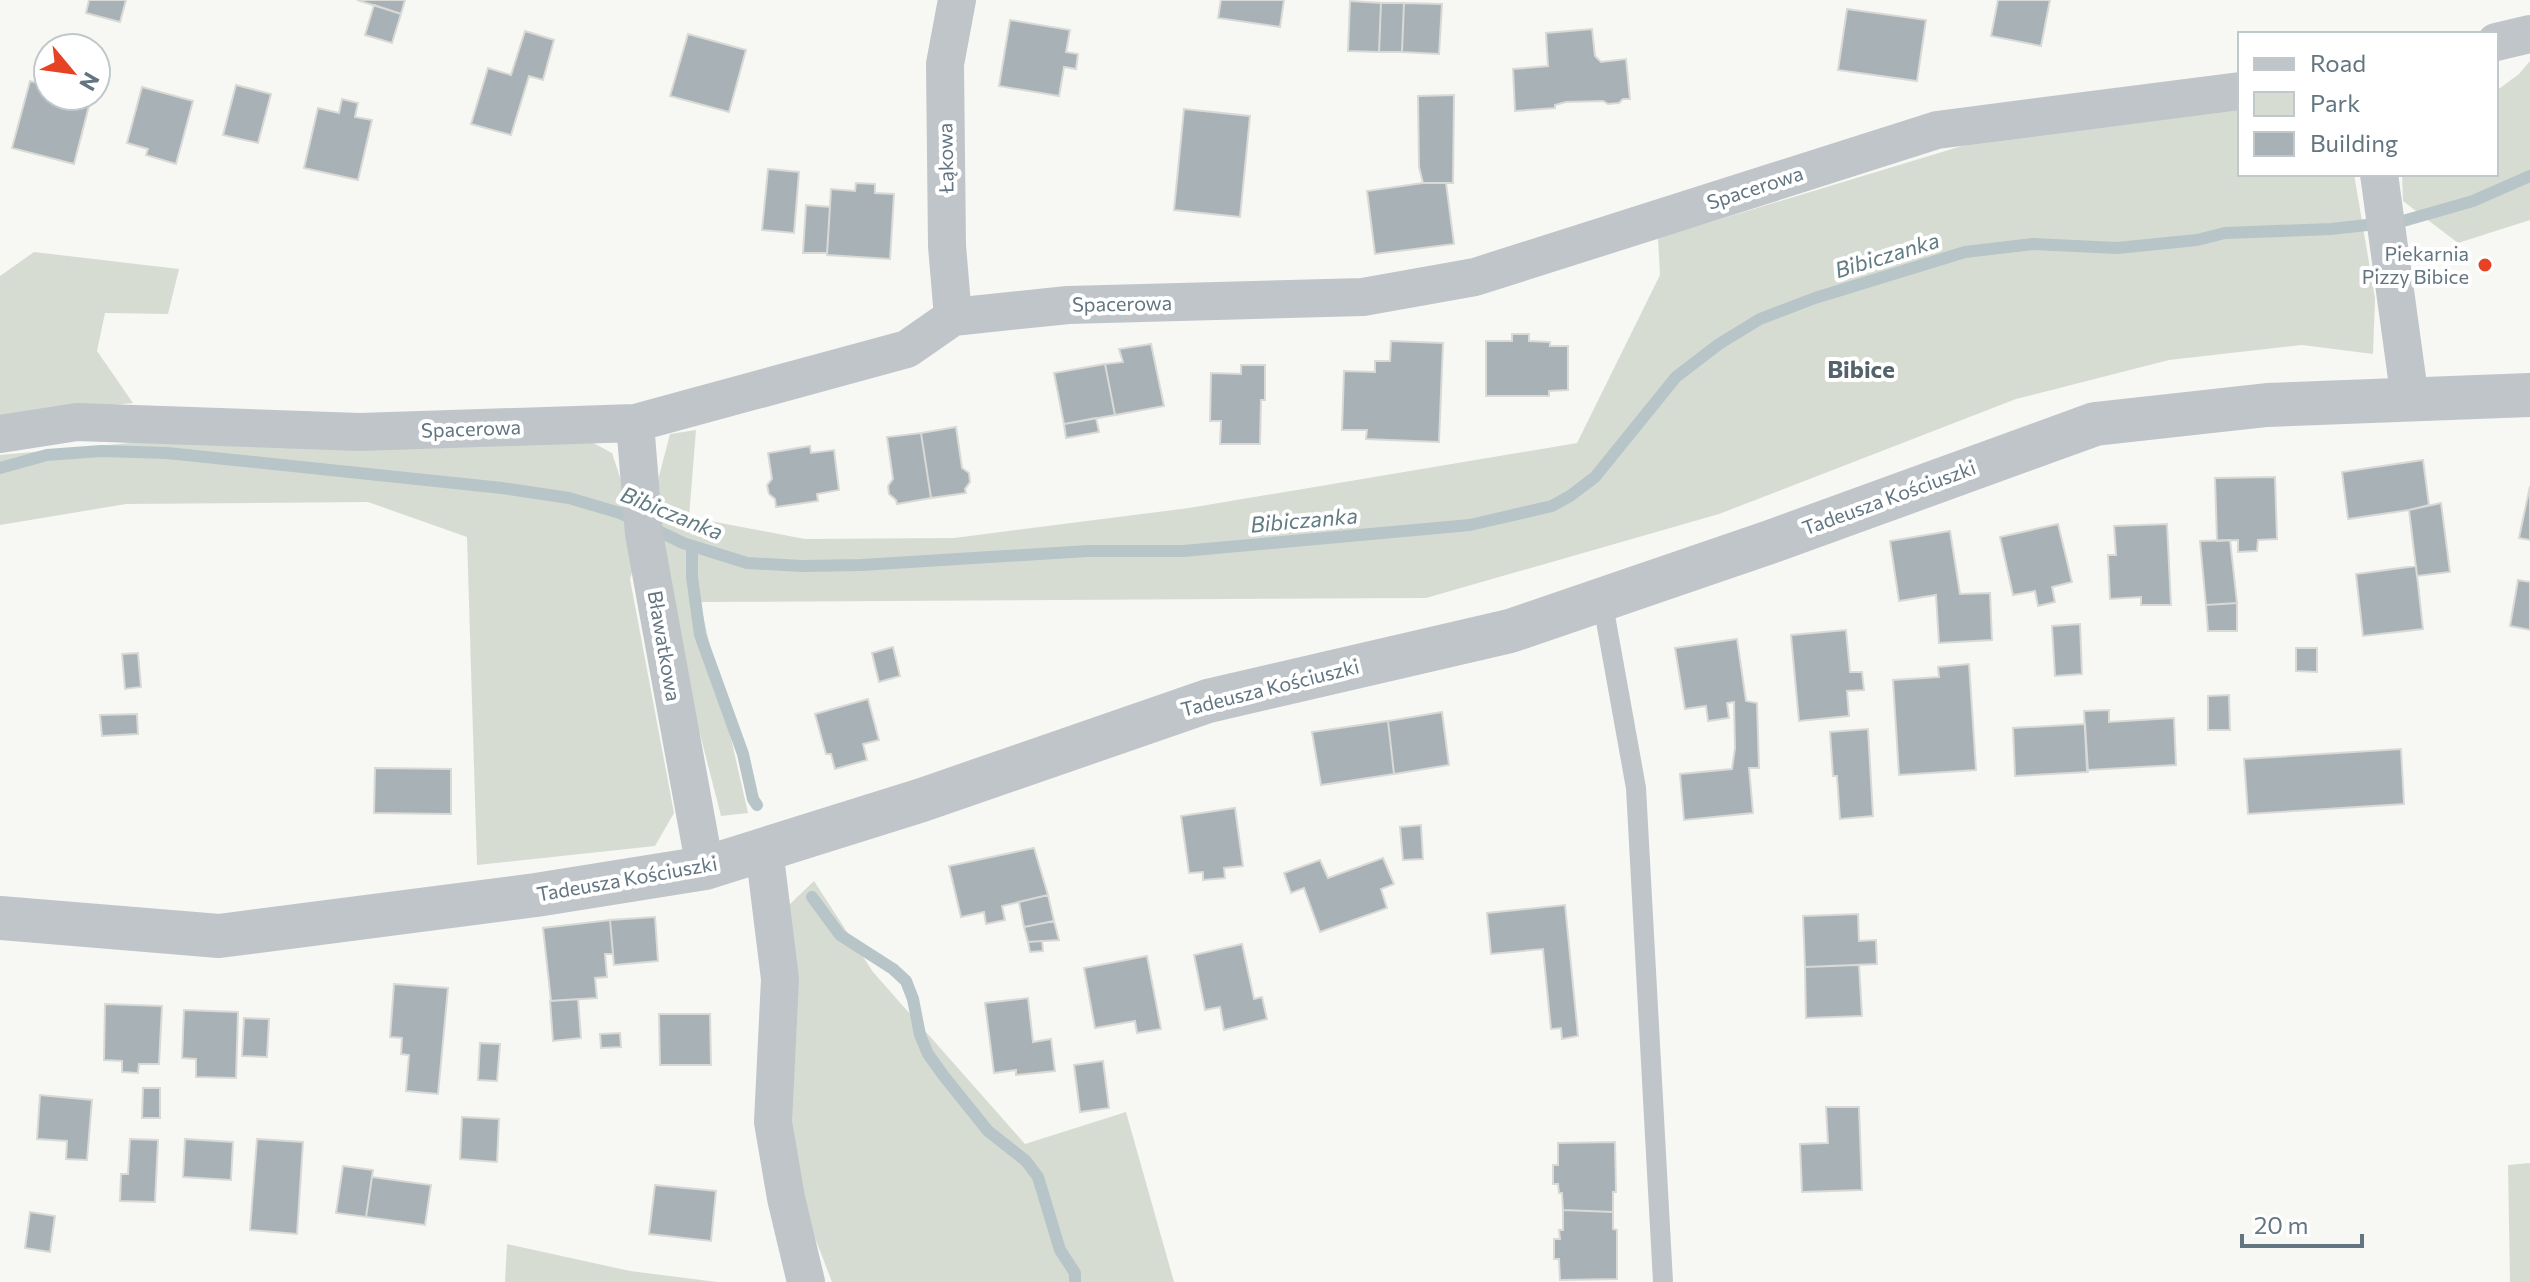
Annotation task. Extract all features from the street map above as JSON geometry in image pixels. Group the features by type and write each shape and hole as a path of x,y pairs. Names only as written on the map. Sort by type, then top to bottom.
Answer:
{"street":[{"name":"Łąkowa","path":"953,317 947,246 945,64 957,0"},
{"path":"2498,42 2530,34"},
{"name":"Spacerowa","path":"0,434 77,422 360,432 635,423 907,349 953,317 1068,305 1363,297 1475,277 1937,130 2238,91"},
{"path":"2379,176 2410,400"},
{"name":"Tadeusza Kościuszki","path":"0,918 219,936 536,895 705,868 922,800 1208,701 1510,631 1770,542 2095,424 2267,405 2530,395"},
{"name":"Bławatkowa","path":"635,423 643,520 705,868"},
{"path":"764,849 780,979 773,1122 786,1198 806,1282"}],"lane":[{"path":"1602,599 1636,788 1663,1282"}],"green space":[{"path":"2530,61 2530,220 2458,243 2403,201 2402,176 2498,176 2498,90"},
{"path":"2238,108 2238,176 2354,176 2375,298 2373,354 2302,345 2169,360 2016,399 1719,514 1426,598 700,602 748,813 721,816 666,601 652,503 670,434 696,430 689,517 805,539 954,538 1189,508 1577,443 1660,275 1658,238 2008,132"},
{"path":"34,252 179,269 168,314 105,313 97,351 133,403 0,416 0,276"},
{"path":"580,436 612,453 631,516 635,549 630,579 674,813 655,846 477,865 467,537 368,502 126,504 0,525 0,455 140,442"},
{"path":"814,881 873,972 1025,1144 1126,1112 1174,1282 832,1282 795,1186 786,1091 790,904"},
{"path":"2530,1163 2530,1282 2510,1282 2508,1165"},
{"path":"507,1244 630,1271 717,1282 505,1282"}],"building":[{"path":"89,0 126,0 120,22 86,13"},
{"path":"357,0 405,0 401,14"},
{"path":"1221,0 1284,0 1280,27 1218,18"},
{"path":"1998,0 2050,0 2041,46 1991,36"},
{"path":"1350,1 1381,3 1379,52 1348,51"},
{"path":"1381,3 1404,3 1402,52 1379,52"},
{"path":"1404,3 1442,4 1439,54 1402,52"},
{"path":"374,5 401,14 392,43 365,35"},
{"path":"1847,9 1926,20 1917,81 1838,70"},
{"path":"1010,20 1070,30 1066,52 1078,54 1076,69 1064,67 1059,96 999,86"},
{"path":"1592,29 1595,56 1601,62 1626,59 1630,99 1608,104 1603,101 1566,102 1555,105 1555,108 1515,111 1513,69 1548,66 1546,33"},
{"path":"525,31 554,40 543,80 529,76 511,135 471,124 488,68 511,75"},
{"path":"688,34 746,50 729,112 670,96"},
{"path":"30,81 32,112 87,112 74,164 12,148"},
{"path":"236,85 271,94 258,143 223,135"},
{"path":"142,87 193,101 176,164 146,155 148,149 127,143"},
{"path":"1454,95 1453,183 1423,183 1419,167 1418,96"},
{"path":"342,99 358,103 355,117 372,120 358,180 304,168 318,108 339,113"},
{"path":"1184,109 1250,116 1240,217 1174,210"},
{"path":"768,169 799,172 794,233 762,230"},
{"path":"856,183 875,184 875,193 894,194 890,259 827,255 831,189 855,191"},
{"path":"1446,183 1454,244 1375,254 1367,191"},
{"path":"806,205 830,207 827,253 803,253"},
{"path":"1512,334 1529,334 1529,341 1550,342 1550,346 1568,346 1568,390 1549,391 1549,396 1486,396 1486,341 1512,341"},
{"path":"1391,341 1443,343 1439,442 1366,439 1367,430 1342,430 1344,371 1375,372 1375,361 1390,361"},
{"path":"1151,344 1164,406 1115,415 1105,364 1123,362 1119,349"},
{"path":"1105,364 1115,415 1064,424 1054,373"},
{"path":"1241,365 1265,365 1260,444 1220,444 1221,421 1210,421 1211,373 1241,374"},
{"path":"1096,418 1099,432 1066,438 1064,424"},
{"path":"956,427 962,468 969,473 970,482 966,493 931,498 921,433"},
{"path":"921,433 931,498 897,504 889,494 888,486 893,479 887,437"},
{"path":"810,446 811,453 834,450 839,490 817,494 818,501 776,507 767,485 772,479 768,453"},
{"path":"2423,460 2429,505 2348,519 2342,472"},
{"path":"2275,477 2277,539 2258,540 2257,551 2238,552 2238,540 2217,541 2215,478"},
{"path":"2530,486 2530,540 2519,538"},
{"path":"2441,503 2450,572 2417,576 2409,510"},
{"path":"2058,524 2072,582 2052,587 2055,602 2038,606 2035,591 2013,595 2000,537"},
{"path":"2167,524 2171,605 2141,605 2141,597 2110,599 2108,555 2116,555 2114,526"},
{"path":"1950,531 1960,594 1990,593 1992,640 1939,643 1936,595 1899,601 1890,541"},
{"path":"2230,540 2237,603 2206,605 2200,541"},
{"path":"2416,566 2423,629 2363,636 2356,574"},
{"path":"2518,580 2530,582 2530,630 2510,626"},
{"path":"2237,603 2237,631 2208,631 2206,605"},
{"path":"2080,624 2082,674 2055,676 2052,626"},
{"path":"1846,630 1850,672 1862,672 1864,690 1847,691 1849,716 1799,721 1791,635"},
{"path":"1737,639 1746,701 1757,703 1759,768 1749,768 1753,813 1684,820 1680,774 1732,769 1734,702 1727,703 1729,718 1708,721 1706,706 1685,709 1675,648"},
{"path":"893,647 900,676 879,682 872,653"},
{"path":"2296,648 2317,648 2317,672 2296,671"},
{"path":"138,653 141,687 125,689 122,654"},
{"path":"1969,664 1976,770 1899,775 1893,680 1939,677 1938,667"},
{"path":"2229,695 2230,730 2208,730 2208,696"},
{"path":"868,699 879,740 863,744 867,760 835,769 831,754 826,754 815,714"},
{"path":"2109,710 2109,722 2174,718 2176,765 2087,770 2084,711"},
{"path":"1442,712 1449,765 1394,774 1388,721"},
{"path":"137,714 138,734 102,736 100,715"},
{"path":"1388,721 1394,774 1321,785 1312,732"},
{"path":"2085,724 2088,772 2015,776 2013,728"},
{"path":"1868,729 1873,816 1840,819 1830,732"},
{"path":"2401,749 2404,804 2248,814 2244,759"},
{"path":"375,768 451,769 451,814 374,813"},
{"path":"1235,808 1243,866 1224,868 1225,878 1203,880 1203,872 1189,873 1181,816"},
{"path":"1421,825 1423,859 1403,860 1400,827"},
{"path":"1034,848 1048,895 1002,906 1005,920 986,924 984,912 961,917 949,866"},
{"path":"1383,858 1394,884 1381,889 1387,908 1320,932 1304,888 1291,893 1284,873 1320,860 1328,878"},
{"path":"1048,895 1054,921 1024,927 1019,902"},
{"path":"1565,905 1578,1036 1562,1039 1561,1028 1551,1029 1543,949 1491,954 1487,913"},
{"path":"1858,914 1859,941 1876,940 1877,964 1805,967 1803,916"},
{"path":"655,917 658,961 614,965 610,920"},
{"path":"610,920 613,954 605,954 607,977 595,978 597,998 551,1001 543,928"},
{"path":"1054,921 1059,940 1028,942 1024,927"},
{"path":"1042,941 1043,951 1030,952 1028,942"},
{"path":"1242,944 1254,999 1262,997 1267,1019 1224,1030 1220,1007 1205,1010 1194,955"},
{"path":"1147,956 1161,1029 1137,1033 1135,1021 1095,1028 1084,968"},
{"path":"1859,965 1862,1016 1806,1018 1805,967"},
{"path":"394,984 448,988 438,1094 406,1091 409,1055 401,1054 402,1038 390,1037"},
{"path":"1028,998 1033,1042 1051,1039 1055,1071 1016,1075 1016,1070 994,1073 985,1003"},
{"path":"578,999 581,1038 553,1041 550,1001"},
{"path":"105,1004 162,1006 159,1064 139,1064 138,1073 122,1072 122,1061 104,1060"},
{"path":"184,1010 238,1012 236,1078 196,1077 196,1059 182,1058"},
{"path":"659,1014 710,1014 711,1065 660,1065"},
{"path":"244,1018 269,1019 267,1057 242,1056"},
{"path":"620,1033 621,1047 601,1048 600,1034"},
{"path":"480,1043 500,1044 497,1081 478,1080"},
{"path":"1103,1061 1109,1108 1080,1112 1074,1065"},
{"path":"143,1088 160,1088 160,1118 142,1118"},
{"path":"40,1095 92,1100 87,1160 66,1159 67,1141 37,1139"},
{"path":"1826,1107 1859,1107 1862,1190 1802,1192 1800,1144 1828,1143"},
{"path":"462,1117 499,1119 497,1162 460,1159"},
{"path":"130,1139 158,1140 155,1202 120,1201 121,1174 128,1174"},
{"path":"185,1139 233,1142 231,1180 183,1177"},
{"path":"257,1139 303,1142 297,1234 250,1230"},
{"path":"1615,1142 1616,1192 1613,1192 1613,1212 1563,1210 1562,1193 1559,1193 1558,1184 1553,1184 1553,1165 1558,1165 1558,1143"},
{"path":"343,1166 373,1170 366,1217 336,1213"},
{"path":"372,1177 431,1185 425,1225 366,1217"},
{"path":"655,1185 716,1191 711,1241 649,1234"},
{"path":"1563,1210 1613,1212 1613,1229 1617,1230 1617,1279 1560,1280 1559,1259 1554,1259 1554,1239 1560,1239 1559,1230 1563,1230"},
{"path":"30,1212 55,1216 50,1252 25,1248"}],"waterway":[{"name":"Bibiczanka","path":"652,528 683,543 747,563 802,566 1088,551 1183,551 1470,525 1552,506 1570,496 1595,477 1676,377 1719,344 1760,319 1815,298 1965,252 2033,244 2117,248 2197,240 2225,233 2331,229 2403,221 2473,201 2530,176"},
{"name":"Bibiczanka","path":"0,468 47,455 101,451 167,453 502,488 569,498 635,520"},
{"path":"692,546 692,577 700,635 743,754 757,805"},
{"path":"812,897 840,935 893,969 906,981 928,1054 988,1131 1026,1161 1038,1177 1060,1250 1075,1273 1075,1282"}],"place":[{"name":"Piekarnia Pizzy Bibice","path":"2485,265"}],"district":[{"name":"Bibice","path":"1861,370"}]}
